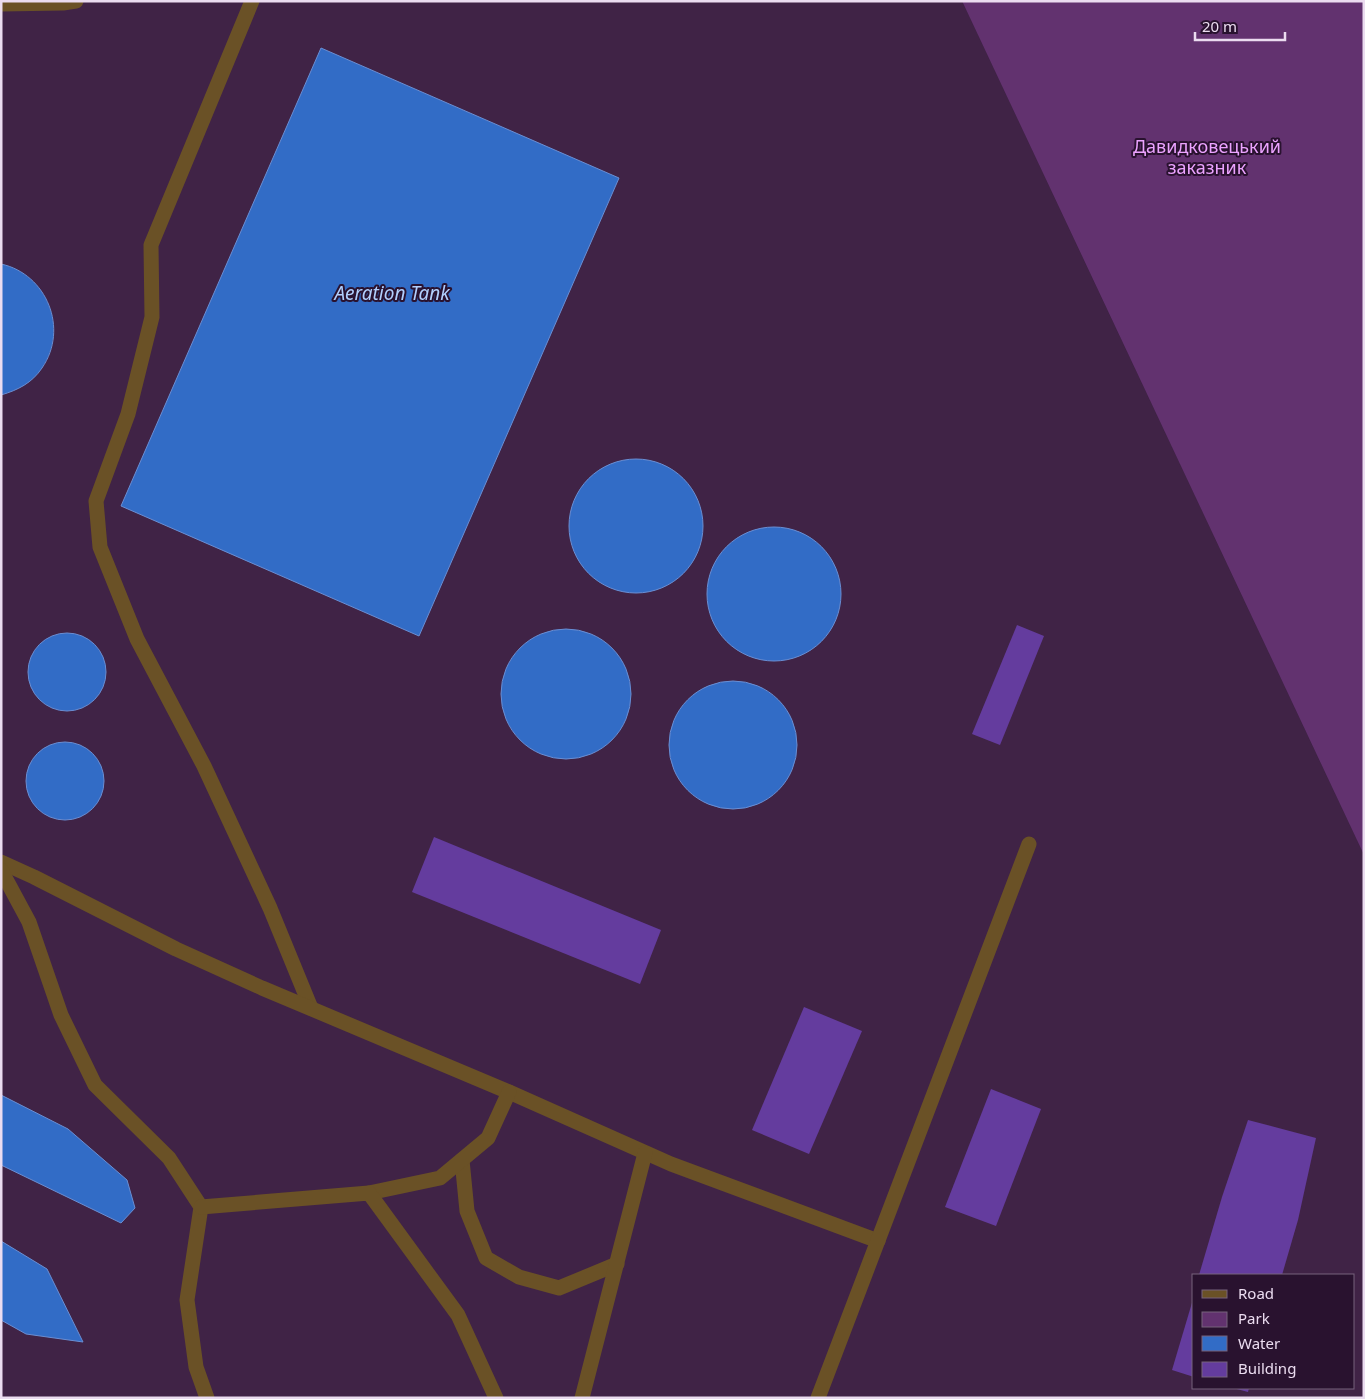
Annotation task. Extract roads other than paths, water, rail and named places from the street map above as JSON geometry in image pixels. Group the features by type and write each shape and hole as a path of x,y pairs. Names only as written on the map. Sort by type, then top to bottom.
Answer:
{"street":[{"path":"1,4 76,1"},
{"path":"252,1 151,245 152,316 128,414 96,501 100,547 137,639 204,766 270,908 311,1008"},
{"path":"818,1398 1029,844"},
{"path":"1,862 176,949 509,1092 645,1153 878,1241"},
{"path":"1,870 29,922 61,1015 95,1085 169,1158 201,1207 187,1300 196,1367 207,1398"},
{"path":"201,1207 369,1193 440,1178 488,1138 509,1092"},
{"path":"582,1398 645,1153"},
{"path":"462,1160 467,1212 486,1258 519,1277 560,1288 617,1264"},
{"path":"369,1193 458,1315 496,1398"}],"water":[{"name":"Aeration Tank","path":"321,48 619,178 419,636 121,506"},
{"path":"1,264 17,270 31,279 41,291 49,305 53,321 53,337 50,353 34,378 13,391 1,395"},
{"path":"636,459 662,464 683,479 698,500 703,526 698,552 683,573 662,588 636,593 610,588 589,573 574,552 569,526 574,500 589,479 610,464"},
{"path":"774,527 799,532 821,547 836,569 841,594 836,619 821,641 799,656 774,661 749,656 727,641 712,619 707,594 712,569 727,547 749,532"},
{"path":"566,629 579,630 591,634 612,648 626,669 630,681 630,707 626,719 612,740 591,754 579,758 566,759 553,758 541,754 520,740 506,719 502,707 501,694 502,681 506,669 520,648 541,634 553,630"},
{"path":"67,633 82,636 94,645 103,657 106,672 103,687 94,699 82,708 67,711 52,708 40,699 31,687 28,672 31,657 40,645 52,636"},
{"path":"733,681 757,686 769,692 778,700 786,709 792,721 797,745 792,769 786,781 778,790 769,798 757,804 733,809 709,804 697,798 688,790 680,781 674,769 669,745 674,721 680,709 688,700 697,692 709,686"},
{"path":"65,742 80,745 93,753 101,766 104,781 101,796 93,809 80,817 65,820 50,817 37,809 29,796 26,781 29,766 37,753 50,745"},
{"path":"1,1095 68,1129 127,1180 135,1208 121,1223 1,1165"},
{"path":"1,1241 47,1269 83,1342 26,1334 1,1320"}],"park label":[{"name":"Давидковецький заказник","path":"1207,157"}]}
